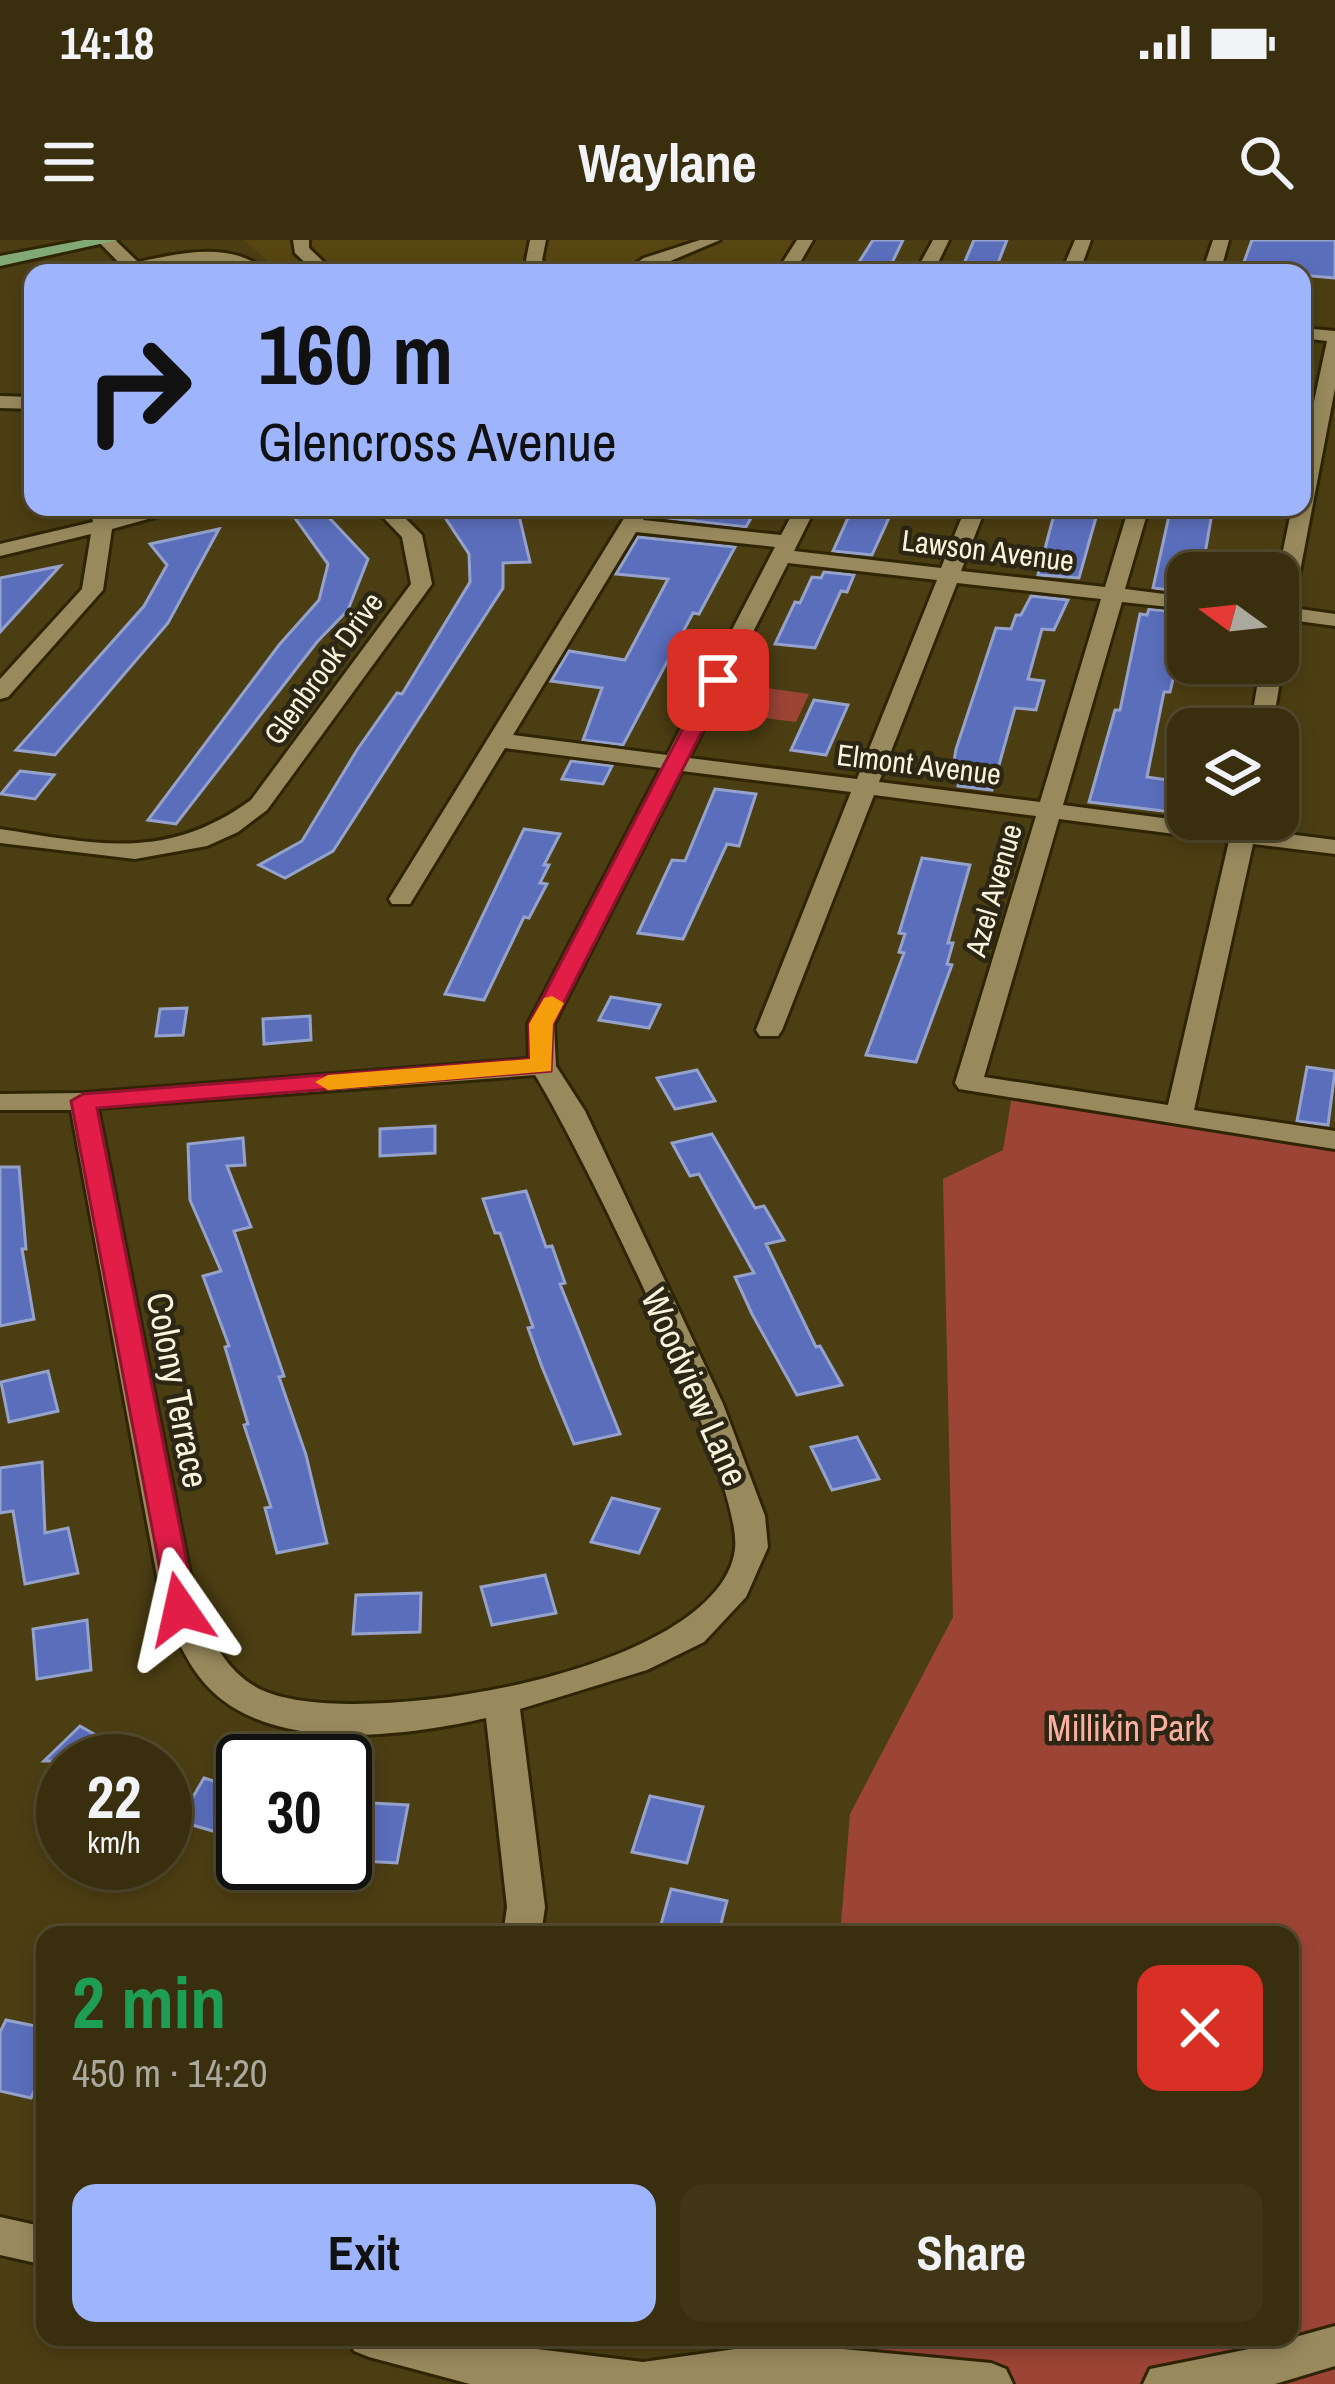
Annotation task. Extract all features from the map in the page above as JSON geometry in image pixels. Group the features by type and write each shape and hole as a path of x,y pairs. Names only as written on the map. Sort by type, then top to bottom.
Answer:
{"main road":[{"path":"0,261 108,240"}],"street":[{"path":"108,240 130,264"},
{"path":"301,240 302,249 317,264"},
{"path":"646,264 712,240"},
{"path":"168,264 214,254 248,264"},
{"path":"1311,461 1335,339"},
{"path":"0,550 102,516 92,590 0,692"},
{"name":"Glenbrook Drive","path":"0,836 116,853 158,853 203,842 234,828 259,805 422,584 412,535 392,516"},
{"path":"400,898 635,516"},
{"name":"Lawson Avenue","path":"635,516 785,549 949,575 1167,601"},
{"path":"0,1102 83,1101 543,1066 541,1024 802,516"},
{"path":"769,1030 972,516"},
{"name":"Azel Avenue","path":"1136,516 969,1083 1179,1116"},
{"path":"1293,552 1300,516"},
{"path":"1299,619 1335,620"},
{"name":"Elmont Avenue","path":"496,740 1047,810 1167,820"},
{"name":"Elmont Avenue","path":"1299,839 1335,847"},
{"path":"1241,840 1179,1116 1335,1140"},
{"name":"Woodview Lane","path":"502,1703 654,1655 704,1624 741,1577 754,1542 739,1475 571,1111 543,1066"},
{"name":"Colony Terrace","path":"83,1101 180,1609 214,1676 251,1701 303,1716 383,1720 502,1703"},
{"path":"502,1703 519,1820 523,1926"},
{"path":"0,2236 36,2244"},
{"path":"400,2346 451,2361 649,2383 779,2364 992,2384"},
{"path":"1165,2384 1259,2368 1335,2346"}],"shaded area":[{"path":"244,240 805,240 790,264 272,264"}],"green space":[{"path":"321,262 441,264 323,264"},
{"path":"739,684 809,694 796,722 725,713"},
{"name":"Millikin Park","path":"1013,1090 1335,1140 1335,2384 802,2384 805,2346 1299,2346 1299,1926 841,1926 850,1814 953,1617 943,1179 1003,1150"}],"building":[{"path":"873,240 903,240 891,264 858,264"},
{"path":"974,240 1007,240 998,264 964,264"},
{"path":"1252,240 1335,240 1335,278 1311,276 1311,264 1243,264"},
{"path":"293,516 327,516 368,559 348,610 317,642 176,824 148,820 279,645 319,600 328,564"},
{"path":"444,516 519,516 530,562 503,563 503,588 333,851 285,878 259,865 302,841 357,750 397,693 402,694 470,582 469,554"},
{"path":"651,516 707,516 752,516 746,527"},
{"path":"849,516 890,516 872,555 833,551"},
{"path":"1054,516 1096,516 1079,578 1038,575"},
{"path":"1169,516 1211,516 1205,552 1167,552 1167,590 1153,588"},
{"path":"219,529 168,623 55,755 16,750 144,606 167,565 150,544"},
{"path":"638,537 735,547 699,614 693,613 623,745 583,740 602,688 551,681 569,651 625,660 668,579 616,574"},
{"path":"60,566 0,632 0,578"},
{"path":"824,572 854,575 847,592 841,591 815,648 775,644 812,577 821,578"},
{"path":"1031,596 1068,600 1054,630 1042,629 1028,679 1044,681 1036,710 1015,708 992,790 958,786 963,768 953,767 956,749 996,628 1011,629"},
{"path":"1149,609 1167,611 1167,684 1172,684 1170,692 1164,692 1147,777 1167,780 1167,811 1089,802 1115,710 1120,710 1140,614 1147,615"},
{"path":"814,700 848,705 826,755 791,750"},
{"path":"571,761 612,766 603,784 562,779"},
{"path":"20,771 54,775 35,799 1,794"},
{"path":"715,789 756,794 739,846 727,844 683,939 638,933 672,860 685,861"},
{"path":"524,829 560,834 544,865 549,865 540,883 547,884 529,918 524,917 484,1000 445,994"},
{"path":"922,858 970,865 948,943 953,943 947,964 952,965 916,1062 866,1055 904,953 899,952 905,934 899,933"},
{"path":"611,997 660,1005 649,1028 599,1020"},
{"path":"187,1008 183,1035 156,1036 160,1009"},
{"path":"310,1016 311,1040 264,1044 263,1019"},
{"path":"1307,1067 1335,1071 1328,1125 1297,1121"},
{"path":"697,1070 715,1101 675,1109 657,1078"},
{"path":"435,1126 435,1153 380,1156 380,1129"},
{"path":"712,1134 755,1208 764,1206 784,1240 766,1244 816,1347 820,1346 842,1385 797,1395 752,1314 735,1277 754,1273 699,1174 690,1176 672,1143"},
{"path":"243,1138 245,1165 227,1166 251,1227 234,1231 284,1376 279,1377 306,1455 327,1543 277,1553 265,1508 271,1507 244,1425 248,1424 225,1347 229,1346 203,1276 221,1271 190,1200 188,1144"},
{"path":"0,1167 19,1167 26,1249 22,1249 34,1319 0,1326"},
{"path":"526,1191 546,1247 552,1246 565,1283 560,1284 620,1434 574,1444 542,1367 500,1233 495,1233 483,1199"},
{"path":"48,1371 58,1411 9,1422 1,1382"},
{"path":"857,1437 879,1479 832,1490 811,1447"},
{"path":"42,1462 45,1533 68,1528 78,1573 25,1584 13,1511 0,1513 0,1468"},
{"path":"612,1498 659,1509 639,1553 591,1542"},
{"path":"545,1575 556,1613 492,1625 481,1587"},
{"path":"421,1593 420,1632 353,1634 356,1595"},
{"path":"87,1620 91,1670 37,1679 33,1629"},
{"path":"204,1778 216,1782 216,1832 192,1825 192,1799"},
{"path":"650,1796 703,1807 687,1863 632,1852"},
{"path":"372,1803 408,1805 397,1863 372,1862"},
{"path":"671,1889 727,1901 720,1926 661,1926"},
{"path":"6,2020 36,2026 36,2087 31,2098 0,2091 0,2032"}],"slow traffic":[{"path":"328,1082 543,1066 541,1024 552,1003"}],"route":[{"path":"180,1609 83,1101 543,1066 541,1024 718,680"}]}
